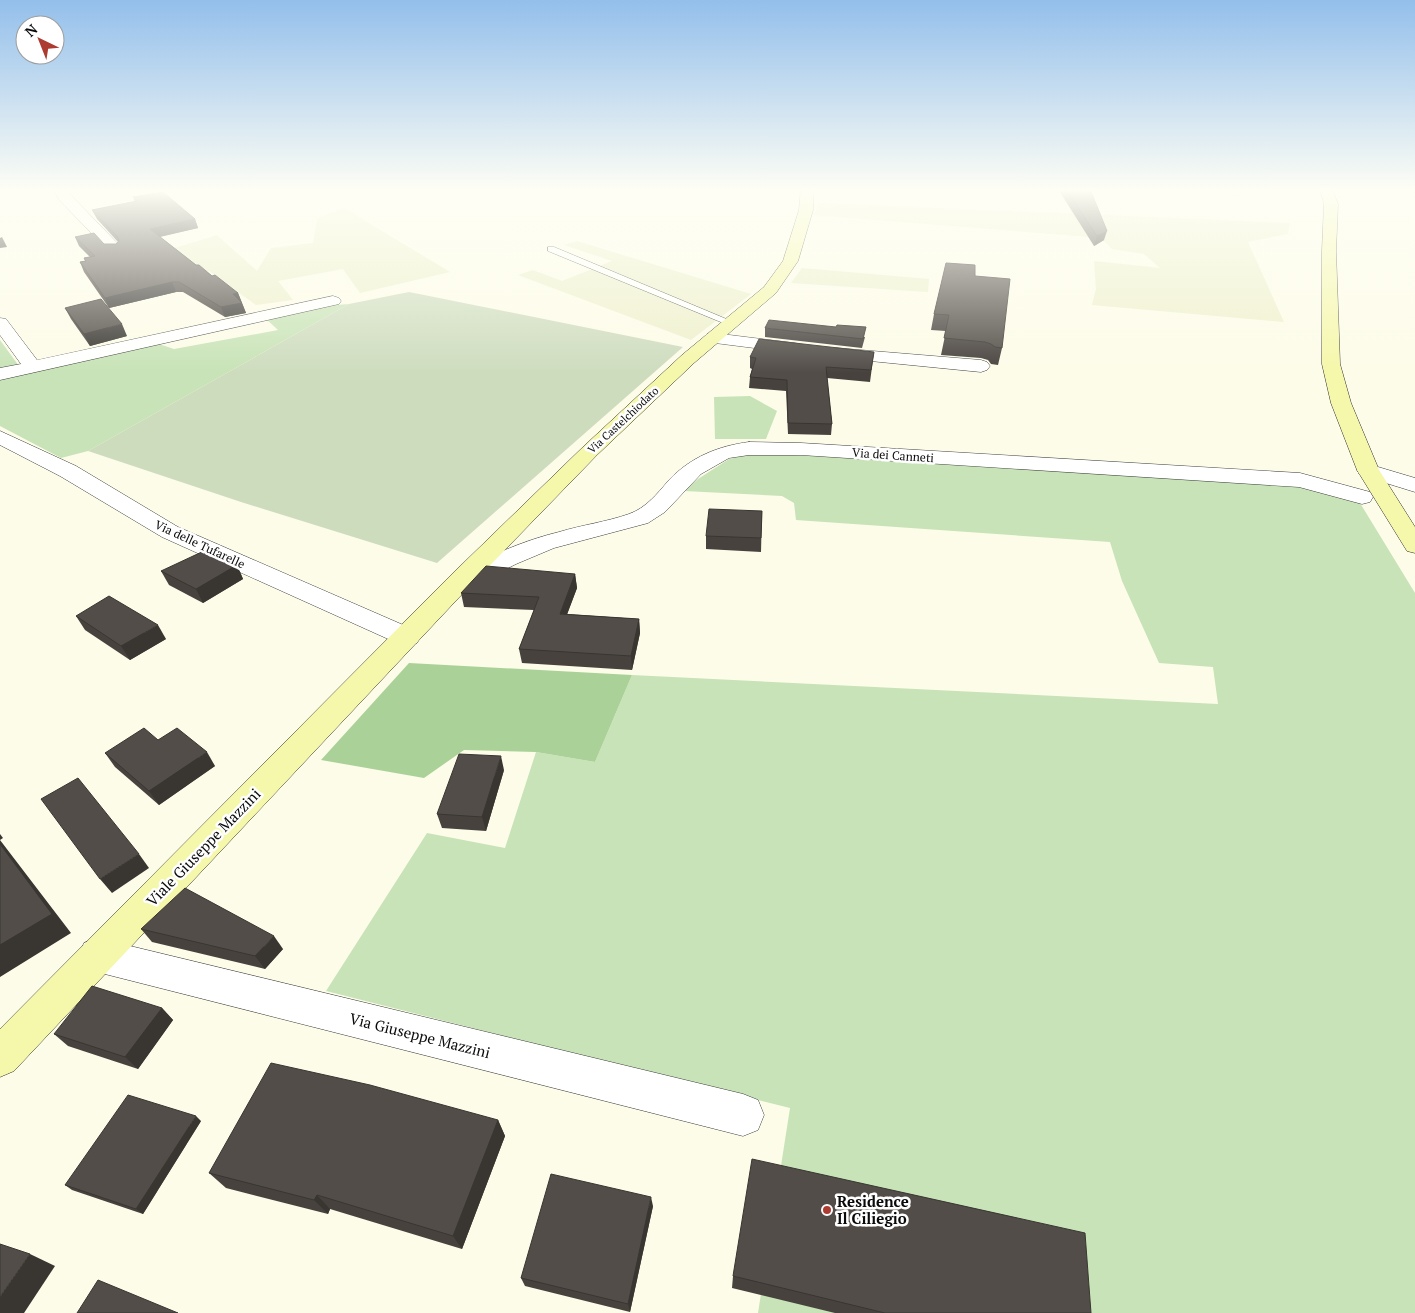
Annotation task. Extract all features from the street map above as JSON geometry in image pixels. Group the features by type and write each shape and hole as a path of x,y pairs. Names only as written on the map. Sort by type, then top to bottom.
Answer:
{"street":[{"name":"Via Castelchiodato","path":"407,637 458,583 590,451 688,358 764,297 786,268 792,250"},
{"path":"1330,250 1331,364 1341,403 1368,470 1415,546"},
{"path":"0,374 332,301"},
{"path":"0,323 32,367"},
{"path":"713,338 813,350 981,366"},
{"name":"Via delle Tufarelle","path":"0,437 68,471 170,532 407,637"},
{"name":"Via dei Canneti","path":"458,583 492,564 543,545 645,516 662,504 680,482 701,464 720,453 740,448 801,449 1300,480 1362,497"},
{"path":"1368,470 1415,485"},
{"name":"Viale Giuseppe Mazzini","path":"1,1053 407,637"},
{"name":"Via Giuseppe Mazzini","path":"97,955 743,1116"}],"lane":[{"path":"552,250 731,323"}],"green space":[{"path":"167,250 234,250 257,271 270,250 414,250 450,272 360,293 343,269 278,281 293,300 256,305 209,271 159,282 145,257"},
{"path":"580,250 607,250 751,294 691,340 518,275 533,270 562,281 612,261"},
{"path":"1120,250 1252,250 1284,322 1092,305 1096,289 1094,261 1160,268 1144,254"},
{"path":"802,268 929,279 928,292 791,283"},
{"path":"409,292 683,347 437,563 241,502 88,451 349,304"},
{"path":"349,304 88,451 61,458 0,426 0,377 153,342 174,349 278,330 265,318 325,306"},
{"path":"0,340 19,366 0,370"},
{"path":"750,396 777,411 766,439 715,439 714,397"},
{"path":"756,453 1306,484 1360,503 1415,593 1415,1313 758,1313 790,1108 326,991 427,833 505,848 536,752 595,762 632,675 1218,704 1213,667 1159,663 1122,581 1110,542 796,520 794,503 782,496 684,491 698,479 729,459"},
{"path":"409,663 632,675 595,762 536,752 464,750 424,778 321,760"}],"building":[{"path":"89,250 177,250 212,276 215,275 238,293 233,294 242,303 221,307 179,282 105,298 80,262 86,261 84,258 95,256"},
{"path":"946,263 975,265 975,276 1010,279 1002,348 985,342 944,338 949,315 934,314"},
{"path":"101,299 122,324 84,334 65,308"},
{"path":"769,320 836,327 837,325 866,327 863,339 765,328"},
{"path":"759,339 874,352 871,370 826,367 832,424 788,423 787,380 750,377 756,358 750,357"},
{"path":"709,509 762,511 761,538 706,536"},
{"path":"206,550 237,565 196,589 161,571"},
{"path":"486,566 575,574 560,614 639,619 631,656 519,649 539,597 461,593"},
{"path":"109,596 158,625 121,646 76,616"},
{"path":"144,728 158,740 177,728 207,752 149,791 105,753"},
{"path":"459,754 501,756 482,817 437,814"},
{"path":"78,778 139,854 100,879 41,799"},
{"path":"0,844 52,914 0,945"},
{"path":"185,888 274,936 255,956 141,929"},
{"path":"92,986 162,1008 125,1057 54,1034"},
{"path":"271,1063 370,1085 498,1120 453,1236 317,1195 314,1200 209,1173"},
{"path":"128,1095 196,1116 136,1209 65,1185"},
{"name":"Residence Il Ciliegio","path":"752,1159 1085,1233 1091,1313 885,1313 733,1276"},
{"path":"551,1174 651,1197 628,1304 521,1278"},
{"path":"0,1244 30,1254 0,1297"},
{"path":"98,1280 178,1313 77,1313"}],"place":[{"name":"Residence Il Ciliegio","path":"827,1210"}]}
